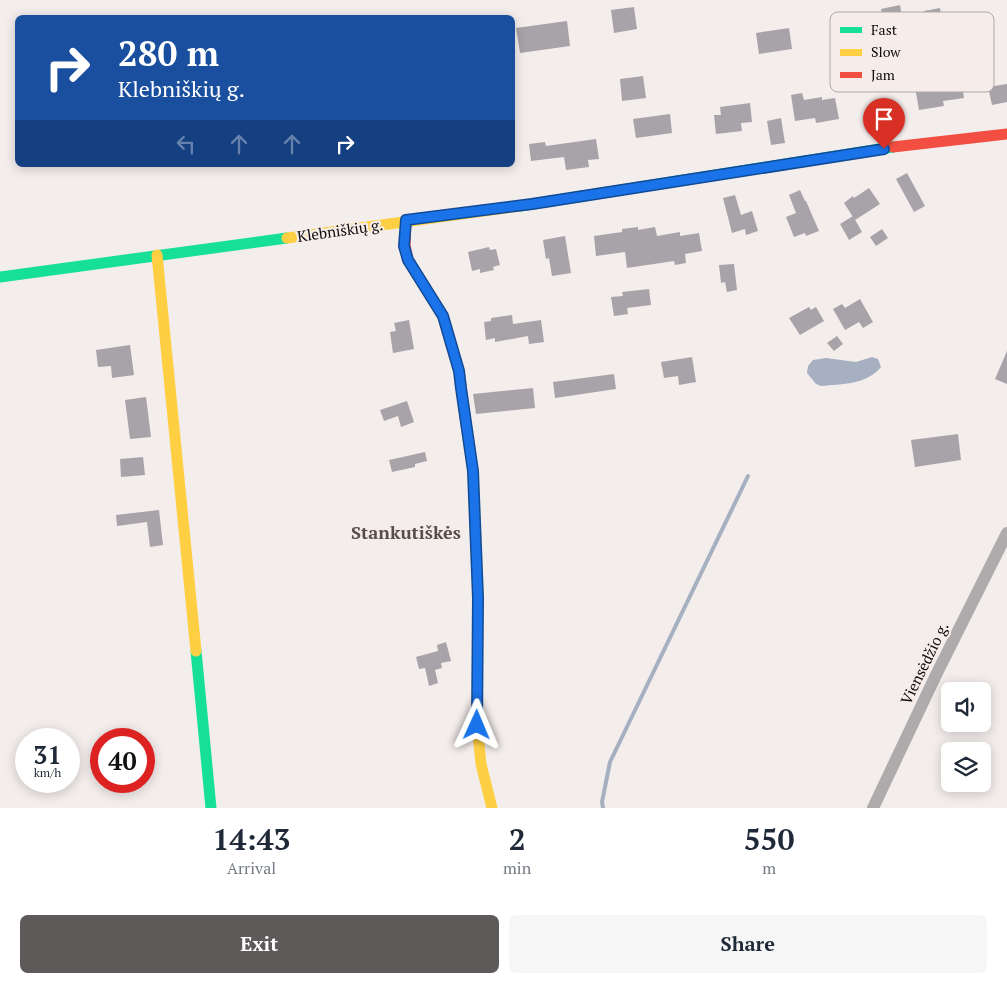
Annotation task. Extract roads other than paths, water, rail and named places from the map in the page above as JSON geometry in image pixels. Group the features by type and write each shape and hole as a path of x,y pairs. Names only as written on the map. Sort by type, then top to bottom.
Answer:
{"street":[{"name":"Klebniškių g.","path":"0,277 532,204 902,146 1007,134"},
{"path":"406,220 404,246 408,260 443,316 459,371 473,471 478,598 477,725 481,764 492,808"},
{"path":"157,255 211,808"},
{"name":"Viensėdžio g.","path":"873,808 936,675 1007,533"}],"water":[{"path":"872,357 878,359 881,367 875,373 861,380 845,384 821,386 816,384 807,373 808,366 813,360 826,358 856,362"}],"waterway":[{"path":"603,808 602,802 610,762 748,476"}],"district":[{"name":"Stankutiškės","path":"406,532"}]}
